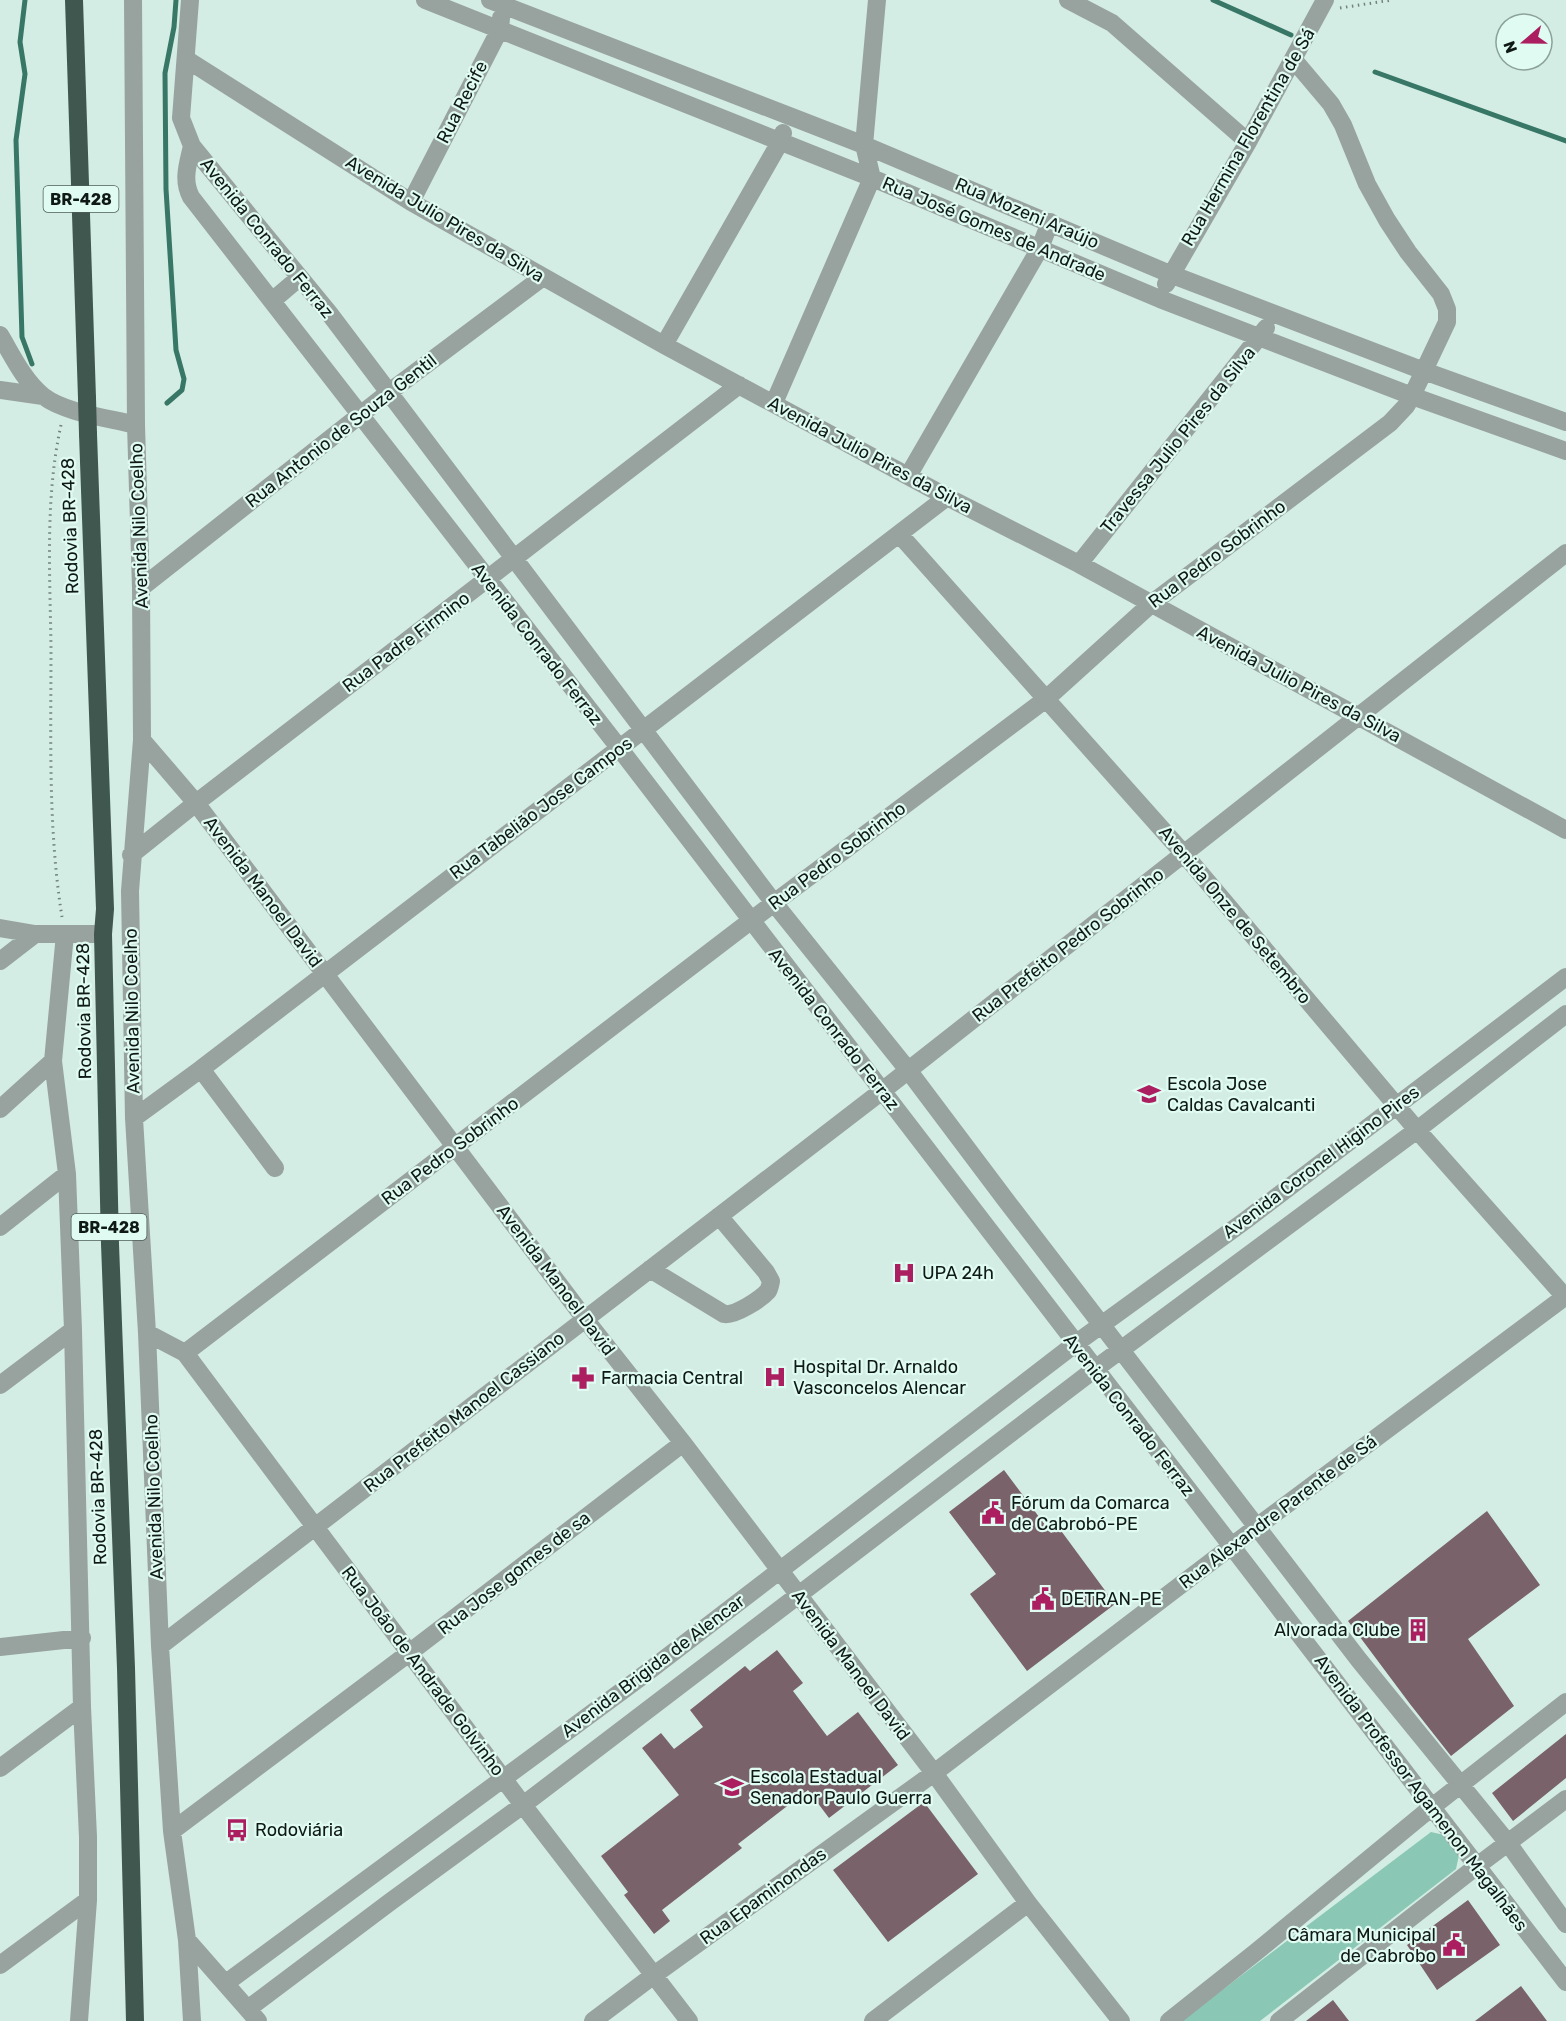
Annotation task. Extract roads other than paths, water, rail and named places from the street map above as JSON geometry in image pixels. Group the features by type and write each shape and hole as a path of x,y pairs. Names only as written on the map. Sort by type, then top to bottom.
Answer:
{"highway":[{"name":"Rodovia BR-428","path":"74,0 105,909 103,934 110,1254 126,1668 135,2021"}],"street":[{"name":"Avenida Nilo Coelho","path":"133,0 136,425 141,588 142,741 131,855 130,891 134,1118 147,1333 160,1646 172,1831 187,1940 192,2021"},
{"path":"190,0 181,118 192,146"},
{"name":"Rua José Gomes de Andrade","path":"425,0 872,178 1160,299 1412,396 1566,451"},
{"path":"774,403 872,178 864,145 877,0"},
{"path":"1068,0 1112,23 1248,142"},
{"name":"Rua Recife","path":"411,202 500,29 498,2"},
{"name":"Rua Mozeni Araújo","path":"498,2 864,145 1170,274 1424,371 1566,422"},
{"name":"Rua Hermina Florentina de Sá","path":"1160,299 1170,274 1248,142 1320,4"},
{"name":"Rua Pedro Sobrinho","path":"185,1353 774,903 1046,699 1151,604 1390,423 1406,406 1447,322 1447,309 1441,294 1408,252 1387,220 1367,183 1343,125 1331,104 1293,58"},
{"name":"Avenida Julio Pires da Silva","path":"186,59 411,202 663,345 947,497 1079,564 1566,830"},
{"path":"663,345 780,142 790,117"},
{"name":"Avenida Conrado Ferraz","path":"192,146 388,393 774,903 908,1070 1258,1526"},
{"name":"Avenida Conrado Ferraz","path":"192,146 186,174 186,188 191,198 620,749 750,922 1231,1547"},
{"path":"908,476 1040,248 1050,222"},
{"name":"Rua Antonio de Souza Gentil","path":"141,588 388,393 543,277"},
{"path":"273,301 299,278"},
{"name":"Travessa Julio Pires da Silva","path":"1079,564 1260,337 1275,313"},
{"path":"0,335 23,372 43,396"},
{"name":"Rua Padre Firmino","path":"131,855 739,385"},
{"path":"0,390 43,396 65,407 136,425"},
{"name":"Rua Tabelião Jose Campos","path":"134,1118 947,497"},
{"name":"Avenida Onze de Setembro","path":"900,535 1184,854 1417,1130 1565,1297"},
{"name":"Rua Prefeito Pedro Sobrinho","path":"882,1091 1566,553"},
{"path":"556,668 582,647"},
{"name":"Avenida Manoel David","path":"142,741 196,803 585,1319 683,1443 934,1773 1028,1903 1120,2021"},
{"path":"692,844 715,823"},
{"path":"0,928 35,934 103,934"},
{"path":"0,961 35,934"},
{"path":"65,934 53,1061 67,1174 82,1638 82,1707 88,1837 88,1900 79,2021"},
{"name":"Avenida Coronel Higino Pires","path":"1075,1344 1246,1220 1566,977"},
{"path":"816,1007 840,985"},
{"path":"1540,997 1563,1017"},
{"name":"Avenida Coronel Higino Pires","path":"1095,1370 1417,1130 1563,1017"},
{"path":"0,1109 53,1061"},
{"path":"201,1069 275,1167"},
{"name":"Rua Prefeito Manoel Cassiano","path":"160,1646 882,1091"},
{"path":"0,1227 67,1174"},
{"path":"981,1220 1005,1199"},
{"path":"650,1269 724,1314 730,1315 742,1310 768,1290 771,1281 719,1216"},
{"path":"1246,1220 1264,1243"},
{"name":"Rua Alexandre Parente de Sá","path":"934,1773 1258,1526 1565,1297"},
{"path":"0,1385 73,1330"},
{"name":"Rua João de Andrade Golvinho","path":"147,1333 185,1353 523,1805 689,2021"},
{"name":"Avenida Brigida de Alencar","path":"226,1983 641,1677 1075,1344"},
{"name":"Avenida Brigida de Alencar","path":"254,2015 390,1902 523,1805 1095,1370"},
{"path":"952,1438 973,1463"},
{"path":"1165,1461 1190,1438"},
{"name":"Rua Jose gomes de sa","path":"172,1831 683,1443"},
{"name":"Avenida Professor Agamenon Magalhães","path":"1258,1526 1359,1660 1508,1843 1566,1924"},
{"name":"Avenida Professor Agamenon Magalhães","path":"1231,1547 1566,1982"},
{"path":"0,1647 82,1638"},
{"path":"1336,1681 1359,1660"},
{"path":"641,1677 659,1700"},
{"path":"1168,2021 1256,1952 1432,1807 1566,1702"},
{"path":"0,1768 82,1707"},
{"name":"Rua Epaminondas","path":"593,2021 934,1773"},
{"path":"1279,2021 1566,1799"},
{"path":"370,1877 390,1902"},
{"path":"0,1965 88,1900"},
{"path":"873,2021 1028,1903"},
{"path":"187,1940 254,2015"}],"waterway":[{"path":"25,0 20,42 25,74 16,140 22,337 32,364"},
{"path":"167,403 182,390 184,379 176,350 166,189 165,73 174,27 176,0"},
{"path":"1213,0 1291,35"},
{"path":"1375,72 1566,141"}],"place":[{"name":"Escola Jose Caldas Cavalcanti","path":"1149,1094"},
{"name":"UPA 24h","path":"904,1273"},
{"name":"Hospital Dr. Arnaldo Vasconcelos Alencar","path":"775,1377"},
{"name":"Farmacia Central","path":"583,1378"},
{"name":"Fórum da Comarca de Cabrobó-PE","path":"993,1513"},
{"name":"DETRAN-PE","path":"1043,1599"},
{"name":"Alvorada Clube","path":"1418,1630"},
{"name":"Escola Estadual Senador Paulo Guerra","path":"732,1787"},
{"name":"Rodoviária","path":"237,1830"},
{"name":"Câmara Municipal de Cabrobo","path":"1454,1945"}]}
